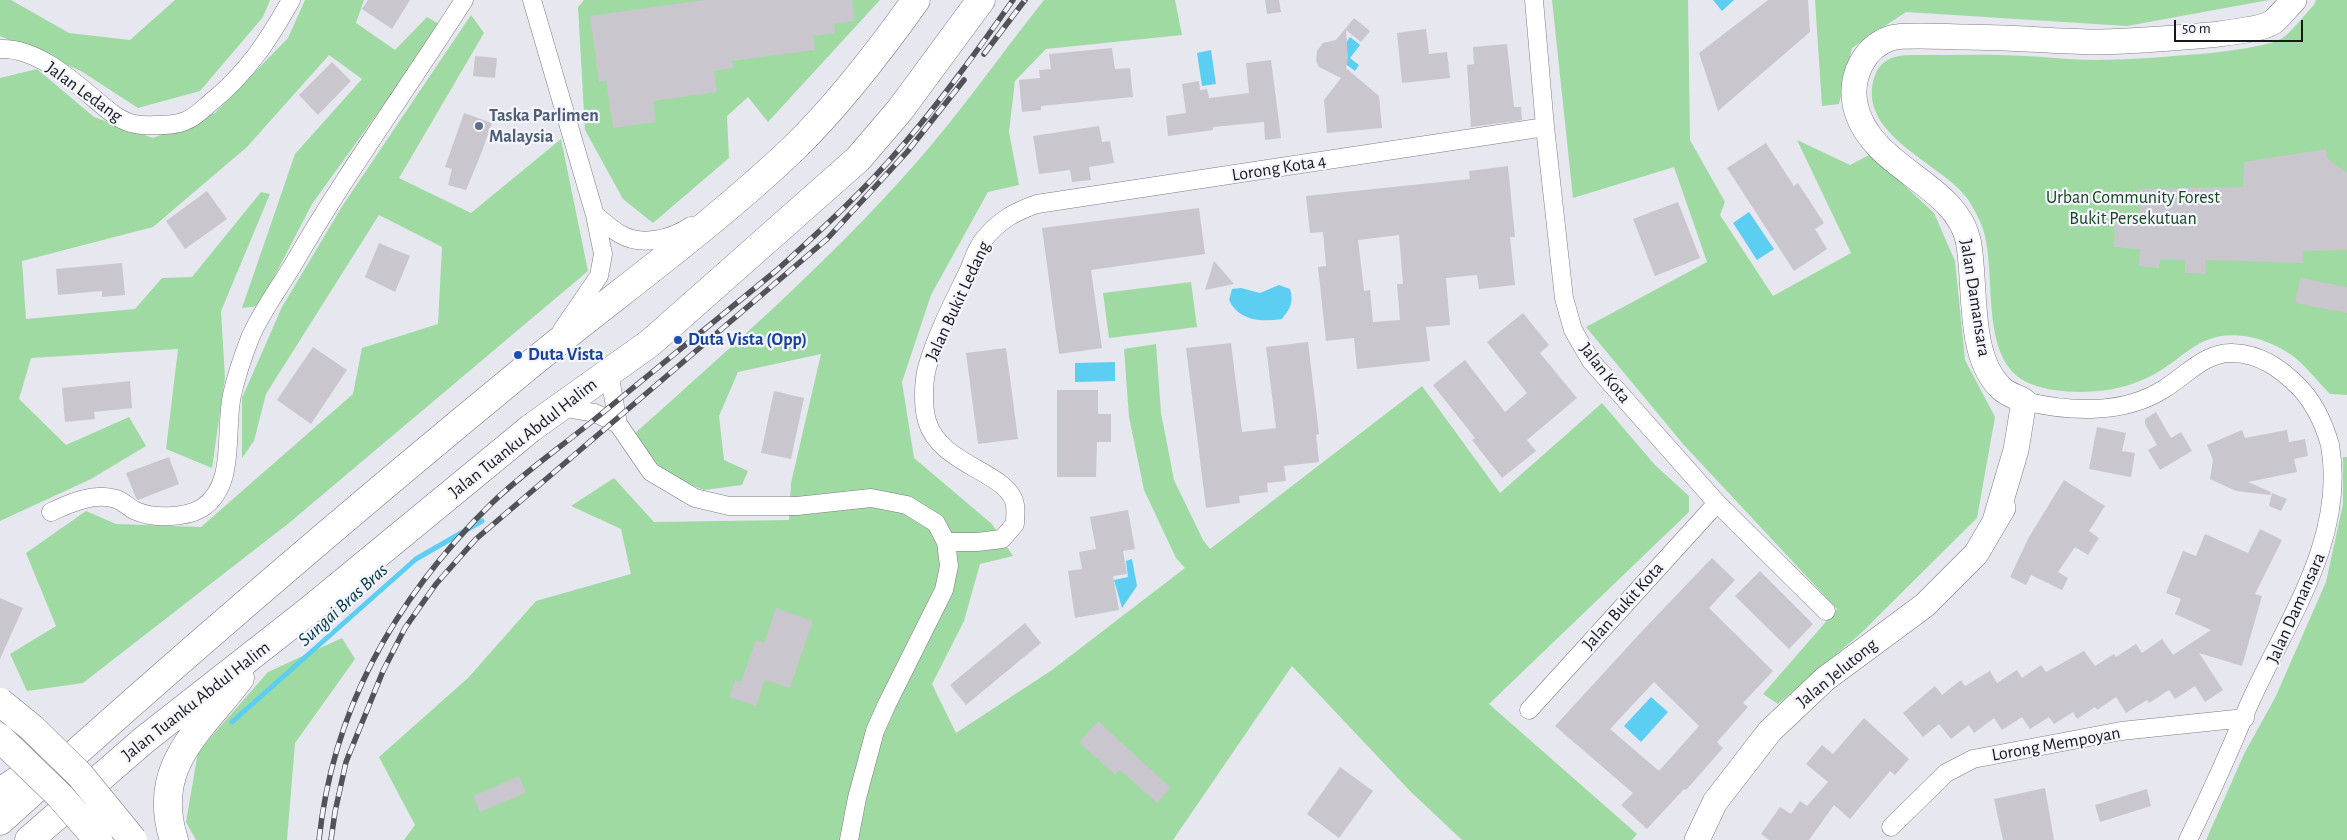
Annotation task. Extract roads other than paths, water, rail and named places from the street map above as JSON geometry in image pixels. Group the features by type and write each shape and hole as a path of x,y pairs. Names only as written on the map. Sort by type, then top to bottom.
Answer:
{"main road":[{"name":"Jalan Tuanku Abdul Halim","path":"0,821 124,708 529,366 637,282 795,147 874,58 916,0"},
{"name":"Jalan Tuanku Abdul Halim","path":"29,840 144,740 266,645 524,434 650,343 858,159 900,110 981,0"},
{"path":"174,840 168,807 169,781 177,760 188,741 214,713 266,645"},
{"path":"0,702 32,728 80,775 133,840"},
{"path":"0,792 124,708"},
{"path":"0,738 60,796 98,840"}],"street":[{"name":"Jalan Ledang","path":"0,49 8,49 32,56 69,77 113,114 128,124 142,126 171,124 186,121 204,108 249,66 269,38 291,0"},
{"path":"51,512 72,502 104,498 116,499 137,511 173,516 188,514 202,508 218,492 225,471 232,395 251,337 317,222 464,0"},
{"path":"529,366 560,334 600,276 603,254 595,215 532,0"},
{"name":"Jalan Kota","path":"1534,0 1545,128 1564,298 1573,330 1591,361 1718,503 1826,612"},
{"name":"Jalan Damansara","path":"2188,840 2312,581 2325,542 2334,505 2336,478 2322,420 2305,393 2282,371 2259,358 2233,352 2210,357 2163,390 2147,398 2096,409 2064,408 2033,403 2002,389 1990,373 1979,347 1972,263 1966,234 1952,209 1922,182 1896,164 1879,147 1864,125 1855,104 1854,86 1860,64 1872,47 1893,38 2025,38 2093,42 2138,41 2234,32 2272,23 2294,0"},
{"name":"Lorong Kota 4","path":"1014,212 1037,204 1545,128"},
{"path":"595,215 620,234 633,240 649,241 677,235 736,198"},
{"name":"Jalan Bukit Ledang","path":"946,542 977,542 1002,538 1015,524 1015,504 1008,489 952,456 936,440 927,421 924,395 926,369 952,304 982,241 997,225 1014,212"},
{"path":"609,372 618,424 651,472 695,498 730,506 797,506 871,498 907,505 936,524 946,542 948,566 944,590 875,731 857,798 849,840"},
{"path":"2002,389 2010,426 2008,478"},
{"name":"Jalan Jelutong","path":"1995,522 2016,450 2033,403"},
{"name":"Jalan Jelutong","path":"1697,840 1716,802 1770,731 1825,679 1925,605 1976,554 2019,481 2033,403"},
{"path":"560,407 595,413 618,424"},
{"name":"Jalan Bukit Kota","path":"1529,710 1718,503"},
{"name":"Lorong Mempoyan","path":"1890,826 1946,773 1973,759 2121,732 2245,718"}],"water":[{"path":"1713,0 1734,0 1722,11"},
{"path":"1350,37 1360,45 1350,58 1359,65 1355,71 1336,57"},
{"path":"1211,50 1216,84 1202,86 1197,53"},
{"path":"1749,212 1774,249 1757,260 1733,223"},
{"path":"1279,285 1290,289 1292,298 1289,309 1282,319 1259,320 1245,316 1233,307 1229,300 1232,289 1241,288 1260,293"},
{"path":"1115,362 1115,381 1075,382 1075,363"},
{"path":"1132,559 1137,586 1122,608 1114,580 1128,577 1126,561"},
{"path":"1651,697 1668,712 1641,742 1624,726"}],"waterway":[{"name":"Sungai Bras Bras","path":"232,722 416,559 482,521"}],"railway":[{"path":"319,840 327,791 339,744 355,699 375,656 399,615 427,576 458,539 504,492 777,270 841,210 917,129 1013,0"},
{"path":"984,54 1025,0"},
{"path":"331,840 346,762 383,671 405,628 436,584 476,539 827,239 907,152 964,80"}],"place":[{"name":"Taska Parlimen Malaysia","path":"479,126"},
{"name":"Duta Vista (Opp)","path":"678,340"},
{"name":"Duta Vista","path":"518,355"}],"park label":[{"name":"Urban Community Forest Bukit Persekutuan","path":"2133,208"}]}
